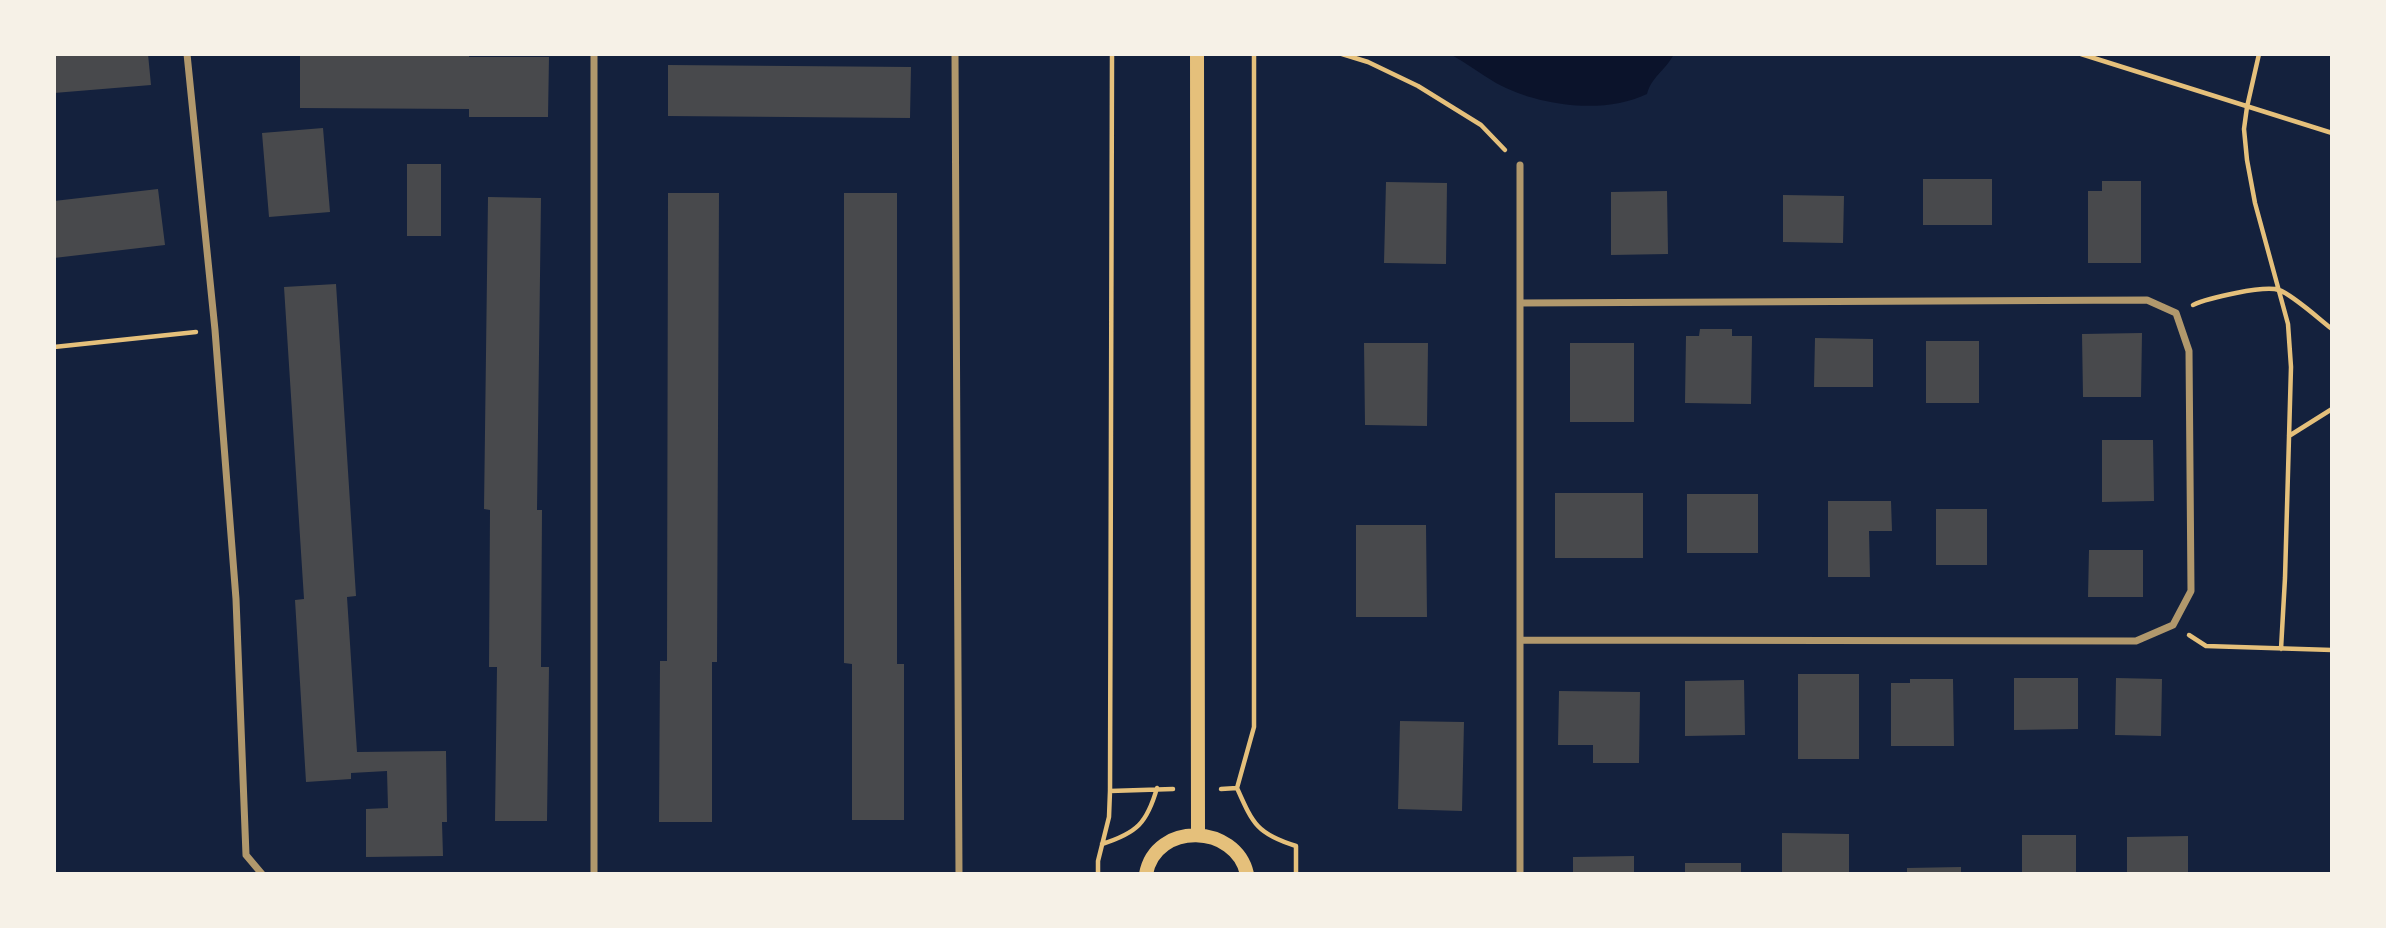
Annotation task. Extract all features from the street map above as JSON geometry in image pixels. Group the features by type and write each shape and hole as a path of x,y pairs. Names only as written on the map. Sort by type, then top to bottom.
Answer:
{"main road":[{"path":"1196,54 1198,834"},
{"path":"1146,874 1147,867 1159,849 1177,837 1198,834 1217,838 1234,849 1247,874"}],"street":[{"path":"187,54 215,330 236,599 246,855 262,874"},
{"path":"594,54 594,874"},
{"path":"955,54 959,874"},
{"path":"1520,165 1520,874"},
{"path":"1520,303 2147,300 2176,313 2189,351 2191,591 2174,625 2137,641 1520,640"}],"path":[{"path":"1098,874 1098,861 1109,817 1110,791 1112,54"},
{"path":"1254,54 1254,727 1237,788 1257,827 1274,839 1296,846 1296,874"},
{"path":"1342,54 1368,62 1418,86 1482,125 1520,165"},
{"path":"2081,54 2332,133"},
{"path":"2259,54 2246,107 2244,129 2255,203 2288,324 2291,367 2281,649"},
{"path":"2176,313 2206,299 2278,290 2332,329"},
{"path":"54,347 215,330"},
{"path":"2288,437 2332,409"},
{"path":"2174,625 2206,646 2332,650"},
{"path":"1102,844 1121,838 1138,827 1150,811 1157,788"}],"water":[{"path":"1450,54 1674,54 1647,94 1630,100 1591,106 1551,102 1513,91"}],"building":[{"path":"54,54 148,54 151,85 54,93"},
{"path":"300,54 549,57 548,117 469,117 469,109 300,108"},
{"path":"668,65 911,67 910,118 668,116"},
{"path":"323,128 330,212 269,217 262,133"},
{"path":"407,164 441,164 441,236 407,236"},
{"path":"1923,179 1992,179 1992,225 1923,225"},
{"path":"2102,181 2141,181 2141,263 2088,263 2088,191 2102,191"},
{"path":"1386,182 1447,183 1446,264 1384,263"},
{"path":"158,189 165,245 54,258 54,201"},
{"path":"1667,191 1668,254 1611,255 1611,192"},
{"path":"668,193 719,193 717,662 712,662 712,822 659,822 660,661 667,661"},
{"path":"844,193 897,193 897,664 904,664 904,820 852,820 852,664 844,663"},
{"path":"1783,195 1844,196 1843,243 1783,242"},
{"path":"488,197 541,198 537,510 542,510 541,667 549,667 547,821 495,821 497,667 489,667 490,510 484,509"},
{"path":"336,284 356,596 347,597 357,752 446,751 447,822 442,822 443,856 366,857 366,809 388,808 387,771 351,773 351,779 306,782 295,600 304,599 284,287"},
{"path":"1700,329 1732,329 1732,336 1752,336 1751,404 1685,403 1686,336 1699,336"},
{"path":"2142,333 2141,397 2083,397 2082,334"},
{"path":"1815,338 1873,339 1873,387 1814,387"},
{"path":"1926,341 1979,341 1979,403 1926,403"},
{"path":"1364,343 1428,343 1427,426 1365,425"},
{"path":"1570,343 1634,343 1634,422 1570,422"},
{"path":"2102,440 2153,440 2154,501 2102,502"},
{"path":"1555,493 1643,493 1643,558 1555,558"},
{"path":"1687,494 1758,494 1758,553 1687,553"},
{"path":"1828,501 1891,501 1892,531 1869,531 1870,577 1828,577"},
{"path":"1936,509 1987,509 1987,565 1936,565"},
{"path":"1356,525 1426,525 1427,617 1356,617"},
{"path":"2089,550 2143,550 2143,597 2088,597"},
{"path":"1798,674 1859,674 1859,759 1798,759"},
{"path":"2014,678 2078,678 2078,729 2014,730"},
{"path":"2116,678 2162,679 2161,736 2115,735"},
{"path":"1910,679 1953,679 1954,746 1891,746 1891,683 1910,683"},
{"path":"1744,680 1745,735 1685,736 1685,681"},
{"path":"1559,691 1640,692 1639,763 1593,763 1593,745 1558,745"},
{"path":"1400,721 1464,722 1462,811 1398,809"},
{"path":"1782,833 1849,834 1849,874 1782,874"},
{"path":"2022,835 2076,835 2076,874 2022,874"},
{"path":"2188,836 2188,874 2127,874 2127,837"},
{"path":"1634,856 1634,874 1573,874 1573,857"},
{"path":"1685,863 1741,863 1741,874 1685,874"},
{"path":"1961,867 1961,874 1907,874 1907,868"}]}
